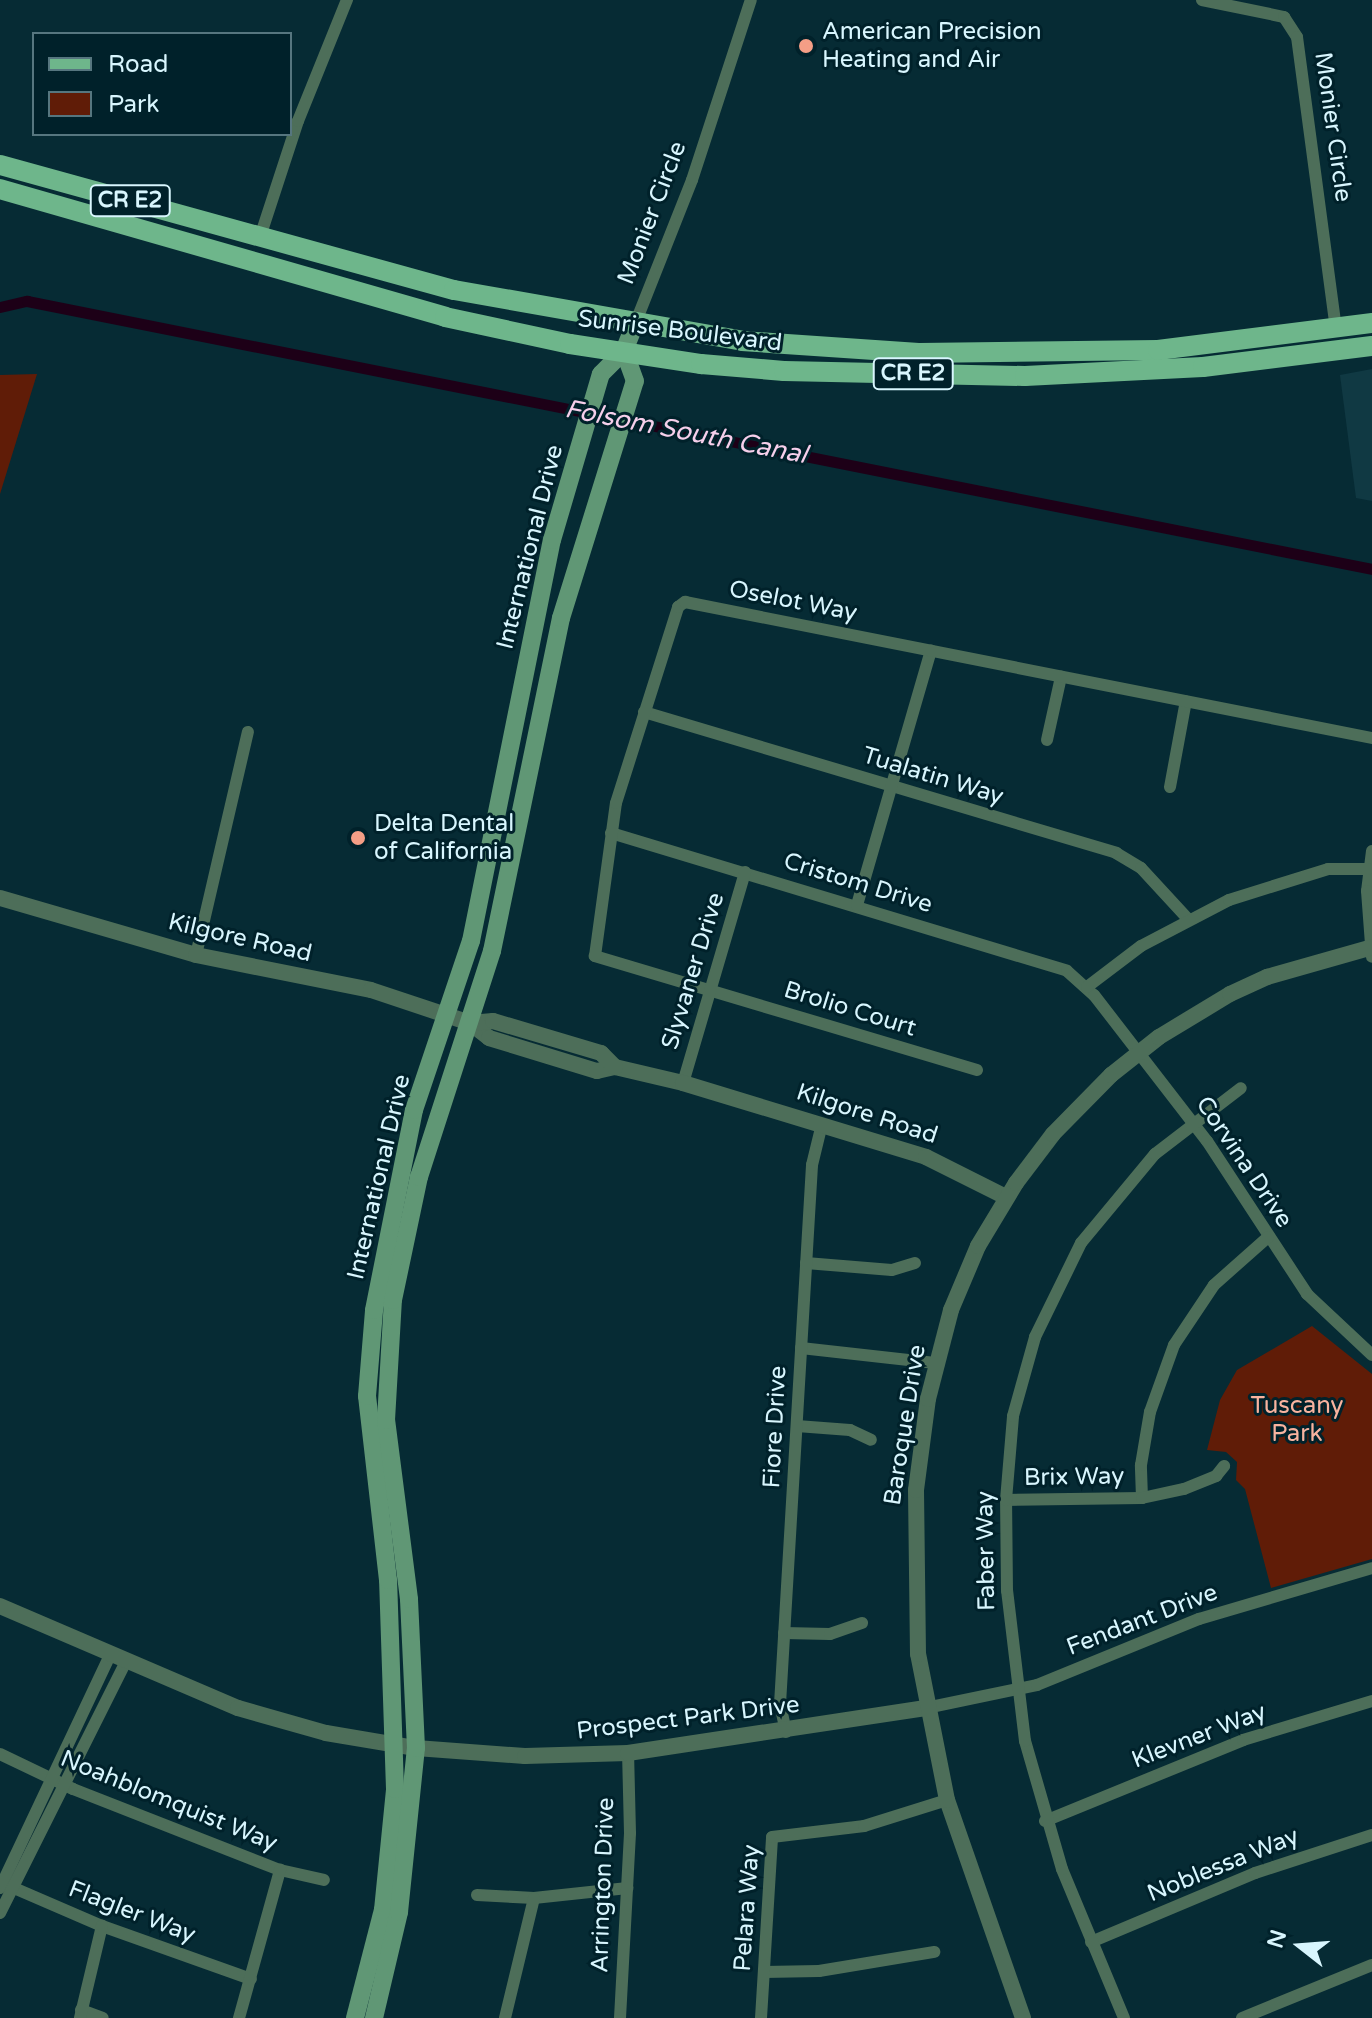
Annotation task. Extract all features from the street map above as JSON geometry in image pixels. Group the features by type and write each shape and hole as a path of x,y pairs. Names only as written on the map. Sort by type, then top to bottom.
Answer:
{"main road":[{"name":"Sunrise Boulevard","path":"0,165 454,290 742,341 919,353 1158,350 1372,323"},
{"name":"Sunrise Boulevard","path":"0,189 197,243 445,317 701,364 853,373 1025,376 1203,367 1372,346"},
{"path":"197,243 242,246 260,237"},
{"name":"Monier Circle","path":"624,351 635,324"},
{"path":"1203,367 1215,357 1322,345 1336,329"},
{"path":"1347,349 1353,341 1372,337"},
{"name":"International Drive","path":"355,2018 383,1910 395,1789 388,1580 367,1396 380,1277 414,1110 471,941 532,630 574,464 601,374 624,351 635,381 561,618 506,892 470,1023 408,1217 393,1300 388,1369 388,1453 409,1599 416,1748 403,1885 374,2018"},
{"path":"380,1277 379,1346 388,1369"},
{"path":"370,1355 378,1380 379,1433 388,1453"}],"street":[{"path":"260,237 298,121 347,0"},
{"name":"Monier Circle","path":"635,324 692,180 751,0"},
{"name":"Monier Circle","path":"1202,0 1245,4 1284,17 1297,37 1336,329"},
{"name":"Oselot Way","path":"710,991 595,956 611,833 644,712 678,607 685,602 1372,738"},
{"path":"857,905 931,651"},
{"path":"1047,740 1061,677"},
{"path":"1170,787 1186,701"},
{"name":"Tualatin Way","path":"644,712 1116,853 1141,868 1188,919"},
{"path":"196,955 248,732"},
{"name":"Cristom Drive","path":"611,833 1052,964 1087,987"},
{"path":"1371,950 1368,869 1372,851"},
{"path":"1087,987 1188,919 1304,876 1368,869"},
{"name":"Slyvaner Drive","path":"683,1083 745,872"},
{"name":"Kilgore Road","path":"0,898 196,955 371,990 470,1023 489,1038 597,1071 615,1067 683,1083 822,1124 926,1157 1006,1197"},
{"name":"Baroque Drive","path":"1023,2018 947,1800 926,1708 913,1544 919,1453 935,1363 961,1284 1006,1197 1062,1124 1138,1052 1194,1014 1267,977 1371,950"},
{"name":"Corvina Drive","path":"1087,987 1192,1122 1324,1315 1372,1355"},
{"name":"Brolio Court","path":"710,991 977,1070"},
{"name":"Faber Way","path":"1124,2018 1045,1821 1016,1692 1006,1500 1013,1416 1035,1337 1056,1289 1104,1211 1192,1122 1241,1088"},
{"name":"Fiore Drive","path":"786,1732 780,1704 784,1633 812,1165 822,1124"},
{"path":"1142,1498 1141,1465 1150,1412 1174,1345 1214,1285 1268,1237"},
{"path":"806,1263 892,1270 915,1263"},
{"path":"801,1348 935,1363"},
{"path":"797,1426 850,1430 871,1440"},
{"name":"Brix Way","path":"1006,1500 1142,1498 1184,1489 1216,1476 1224,1466"},
{"name":"Fendant Drive","path":"926,1708 1016,1692 1199,1619 1372,1568"},
{"name":"Prospect Park Drive","path":"0,1606 253,1713 416,1748 525,1756 628,1753 786,1732 926,1708"},
{"path":"784,1633 830,1634 862,1623"},
{"path":"0,1913 4,1885 118,1657"},
{"name":"Klevner Way","path":"1045,1821 1243,1740 1372,1701"},
{"name":"Arrington Drive","path":"620,2018 627,1888 628,1753"},
{"name":"Noahblomquist Way","path":"0,1754 57,1781 280,1870 324,1880"},
{"name":"Pelara Way","path":"761,2018 768,1848 775,1834 840,1831 947,1800"},
{"name":"Noblessa Way","path":"1091,1942 1255,1873 1372,1835"},
{"path":"239,2018 280,1870"},
{"name":"Flagler Way","path":"4,1885 102,1926 251,1979"},
{"path":"477,1895 534,1898 627,1888"},
{"path":"505,2018 534,1898"},
{"path":"102,1926 80,2014 103,2018"},
{"path":"764,1972 819,1971 934,1952"},
{"path":"1242,2018 1372,1965"}],"shaded area":[{"path":"1372,369 1372,501 1356,498 1340,375"}],"green space":[{"path":"37,374 0,494 0,375"},
{"name":"Tuscany Park","path":"1312,1326 1372,1374 1372,1559 1271,1588 1245,1489 1236,1480 1237,1462 1226,1452 1207,1450 1220,1400 1237,1370"}],"waterway":[{"name":"Folsom South Canal","path":"0,307 27,301 1372,569"}],"place":[{"name":"American Precision Heating and Air","path":"806,46"},
{"name":"Delta Dental of California","path":"358,838"}]}
